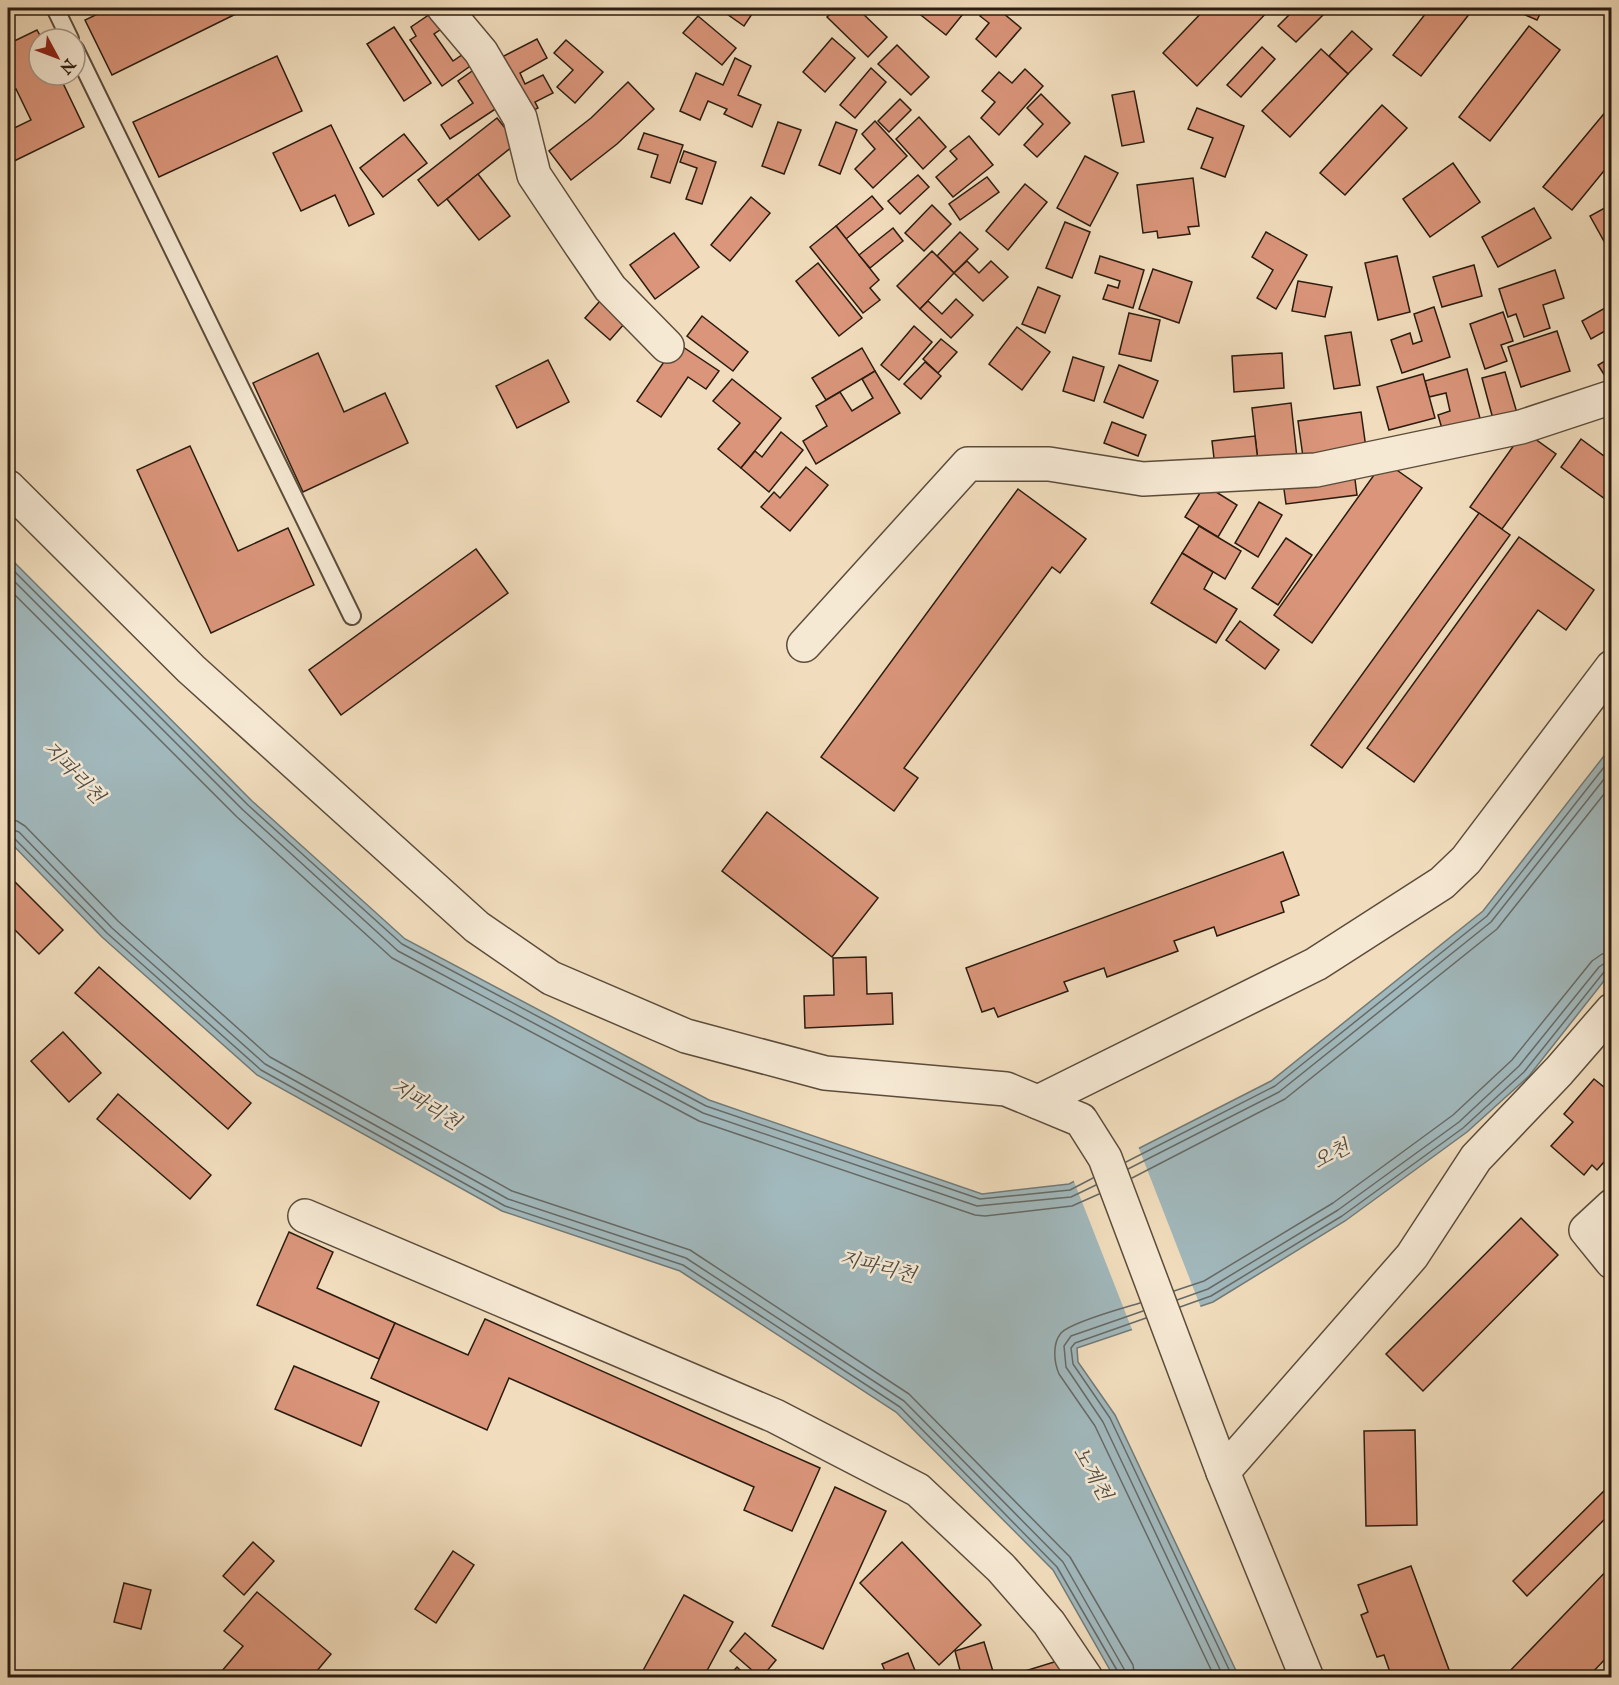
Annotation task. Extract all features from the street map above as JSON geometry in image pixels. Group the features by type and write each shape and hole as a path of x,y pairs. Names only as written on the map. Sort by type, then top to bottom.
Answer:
{"street":[{"path":"444,8 481,52 520,118 534,175 610,288 667,346"},
{"path":"804,645 968,465 1049,464 1143,479 1316,470 1521,427 1611,397"},
{"path":"8,487 191,669 477,927 551,978 687,1036 825,1073 1006,1089 1081,1120 1106,1158 1223,1472 1307,1677"},
{"path":"1038,1102 1316,964 1442,883 1466,860 1611,668"},
{"path":"1223,1472 1412,1256 1476,1158 1559,1071 1611,1010"},
{"path":"1611,1206 1586,1230 1611,1262"},
{"path":"305,1216 775,1416 918,1490 1001,1568 1049,1623 1086,1677"}],"lane":[{"path":"55,8 64,27"},
{"path":"87,74 352,616"}],"water":[{"path":"8,556 252,801 405,939 709,1100 982,1194 1069,1184 1271,1081 1483,911 1611,747 1611,972 1529,1076 1467,1132 1345,1221 1213,1302 1077,1348 1078,1362 1115,1415 1239,1677 1114,1677 1053,1570 896,1412 680,1271 502,1211 257,1075 102,937 8,840"}],"pier":[{"path":"1138,1146 1201,1308 1133,1332 1073,1179"}],"building":[{"path":"110,8 248,8 112,75 85,20"},
{"path":"439,8 449,24 434,34 453,61 469,50 476,62 442,86 410,40 416,36 411,27"},
{"path":"731,8 756,8 744,26 727,14"},
{"path":"837,8 857,8 887,37 868,57 827,17"},
{"path":"912,8 963,8 960,12 963,14 946,35"},
{"path":"988,8 997,8 1021,28 996,57 976,39 989,23 980,16"},
{"path":"1105,8 1130,8 1130,13 1105,14"},
{"path":"1206,8 1271,8 1197,86 1163,53"},
{"path":"1296,8 1322,8 1326,12 1296,42 1278,26"},
{"path":"1430,8 1464,8 1470,13 1421,76 1393,55"},
{"path":"1509,8 1543,8 1537,20"},
{"path":"698,16 736,48 722,65 683,33"},
{"path":"1529,26 1560,50 1490,141 1459,117"},
{"path":"394,27 431,83 404,101 367,44"},
{"path":"1352,31 1372,49 1348,74 1329,56"},
{"path":"27,35 27,87 65,87 84,127 8,164 8,131 31,120 16,89 8,94 8,44"},
{"path":"832,38 855,58 825,92 803,72"},
{"path":"537,39 547,58 520,73 525,84 543,75 553,93 535,102 538,108 523,116 494,61"},
{"path":"566,40 603,72 575,103 557,87 573,70 554,53"},
{"path":"897,45 929,77 911,95 878,64"},
{"path":"1262,47 1275,59 1241,97 1227,85"},
{"path":"1321,49 1348,74 1290,137 1262,111"},
{"path":"277,56 302,111 159,177 133,122"},
{"path":"735,58 751,66 738,95 761,105 752,127 724,114 727,109 708,101 700,120 680,111 696,73 723,85"},
{"path":"871,68 886,82 855,118 840,105"},
{"path":"475,69 500,106 450,139 441,125 473,103 458,81"},
{"path":"1025,69 1043,86 999,135 981,118 995,102 982,91 999,72 1012,83"},
{"path":"628,82 654,109 617,144 571,180 549,151 591,118"},
{"path":"1134,91 1144,142 1122,146 1112,95"},
{"path":"1041,94 1070,123 1037,157 1024,145 1043,124 1027,108"},
{"path":"900,99 911,110 889,132 878,121"},
{"path":"1612,104 1612,161 1572,210 1543,187"},
{"path":"1382,105 1407,128 1345,195 1320,173"},
{"path":"1197,108 1244,126 1225,177 1201,168 1213,138 1188,129"},
{"path":"919,117 946,147 923,169 896,139"},
{"path":"497,118 517,143 438,206 418,180"},
{"path":"875,121 907,156 873,188 855,169 875,149 862,134"},
{"path":"778,122 801,130 784,174 762,166"},
{"path":"836,122 857,130 840,174 819,165"},
{"path":"331,125 374,214 349,226 335,195 301,211 273,153"},
{"path":"644,133 683,145 670,183 651,177 658,155 638,149"},
{"path":"404,134 427,163 383,197 360,168"},
{"path":"969,136 993,165 953,197 936,177 957,159 950,151"},
{"path":"684,151 716,162 702,204 686,199 697,168 680,162"},
{"path":"1085,156 1118,173 1090,226 1057,208"},
{"path":"1453,163 1480,202 1430,237 1403,199"},
{"path":"478,174 510,216 479,240 447,199"},
{"path":"918,175 929,187 900,214 888,201"},
{"path":"987,177 999,192 960,220 949,204"},
{"path":"1193,178 1199,226 1188,227 1190,234 1158,238 1157,231 1143,233 1137,185"},
{"path":"1025,184 1047,202 1008,250 986,231"},
{"path":"872,196 883,209 846,239 836,226"},
{"path":"751,197 770,213 730,261 711,245"},
{"path":"1612,204 1612,251 1610,252 1590,216"},
{"path":"932,205 951,224 924,251 905,233"},
{"path":"1534,208 1551,238 1498,267 1482,237"},
{"path":"1065,222 1090,232 1072,278 1046,268"},
{"path":"836,226 879,280 870,288 880,300 863,313 810,247"},
{"path":"893,228 903,241 870,268 859,255"},
{"path":"960,232 978,249 954,273 937,256"},
{"path":"1266,232 1307,255 1276,309 1257,298 1273,270 1252,257"},
{"path":"674,233 699,267 655,299 630,265"},
{"path":"932,251 954,273 920,309 897,286"},
{"path":"1100,256 1144,270 1133,308 1103,299 1108,285 1118,288 1120,281 1095,273"},
{"path":"1397,256 1410,312 1378,320 1365,263"},
{"path":"967,261 979,273 991,261 1008,277 983,301 954,273"},
{"path":"818,263 862,318 839,336 796,281"},
{"path":"1474,265 1482,296 1442,307 1433,277"},
{"path":"1153,269 1192,282 1179,323 1139,309"},
{"path":"1555,270 1564,298 1543,305 1550,328 1524,337 1516,314 1508,317 1499,289"},
{"path":"1298,281 1332,287 1325,317 1292,311"},
{"path":"1038,287 1060,296 1045,333 1022,324"},
{"path":"607,293 632,315 610,340 585,318"},
{"path":"956,299 973,315 951,338 920,309 928,301 942,314"},
{"path":"1612,304 1612,327 1591,339 1582,321"},
{"path":"1434,307 1450,357 1402,373 1391,340 1410,333 1413,344 1422,341 1414,314"},
{"path":"1503,312 1513,341 1501,345 1507,361 1485,369 1470,324"},
{"path":"1129,313 1160,320 1151,361 1119,354"},
{"path":"702,316 748,352 733,371 687,336"},
{"path":"914,326 932,342 899,380 881,365"},
{"path":"1017,327 1050,352 1022,390 989,364"},
{"path":"1557,331 1570,371 1521,387 1508,347"},
{"path":"1351,332 1360,385 1334,389 1325,336"},
{"path":"941,339 957,352 938,373 923,359"},
{"path":"677,343 719,371 706,389 688,377 661,417 637,401"},
{"path":"862,348 875,371 826,400 812,378"},
{"path":"318,353 344,412 385,393 408,443 303,492 253,383"},
{"path":"1282,353 1284,388 1234,392 1232,356"},
{"path":"1073,357 1104,367 1094,401 1063,391"},
{"path":"1612,357 1612,387 1598,365"},
{"path":"548,360 569,402 517,428 496,386"},
{"path":"925,362 941,376 921,399 904,384"},
{"path":"1119,365 1158,381 1143,418 1104,402"},
{"path":"1467,369 1481,422 1443,432 1438,415 1450,411 1446,393 1429,397 1425,381"},
{"path":"875,371 900,413 816,464 803,441 827,426 816,406 840,392 852,411 873,398 862,379"},
{"path":"1505,372 1517,413 1493,419 1482,378"},
{"path":"1423,374 1435,418 1389,430 1377,387"},
{"path":"732,379 781,418 741,468 718,449 740,423 713,401"},
{"path":"1291,403 1297,458 1258,462 1252,408"},
{"path":"1361,412 1366,448 1303,457 1298,421"},
{"path":"1112,422 1146,435 1138,456 1104,443"},
{"path":"1524,431 1556,454 1502,529 1470,507"},
{"path":"781,432 803,450 769,492 741,468 755,451 762,457"},
{"path":"1255,436 1258,462 1215,467 1212,441"},
{"path":"1581,439 1612,462 1612,504 1561,467"},
{"path":"190,446 238,551 288,528 314,585 211,633 137,470"},
{"path":"1384,461 1422,488 1312,643 1274,615"},
{"path":"806,467 828,485 790,531 761,507 774,492 780,498"},
{"path":"1354,472 1357,495 1286,504 1283,482"},
{"path":"1205,485 1237,505 1218,537 1185,517"},
{"path":"1018,489 1086,539 1060,573 1052,567 904,768 918,778 894,811 821,757"},
{"path":"1259,502 1282,515 1258,557 1235,543"},
{"path":"1479,513 1510,535 1342,768 1311,745"},
{"path":"1199,526 1241,551 1225,579 1182,553"},
{"path":"1519,537 1594,590 1566,630 1538,610 1414,782 1367,748"},
{"path":"1286,538 1312,555 1278,605 1252,588"},
{"path":"476,549 508,593 341,715 309,670"},
{"path":"1182,553 1213,572 1204,589 1237,609 1216,643 1151,603"},
{"path":"1240,621 1279,650 1265,669 1226,640"},
{"path":"767,812 878,898 832,957 722,871"},
{"path":"1283,852 1299,895 1281,902 1284,912 1217,936 1214,927 1174,941 1178,951 1107,977 1104,968 1064,982 1068,991 998,1017 994,1008 982,1012 966,968"},
{"path":"8,875 63,930 39,954 8,923"},
{"path":"866,957 867,994 892,993 893,1024 805,1028 804,996 834,995 833,958"},
{"path":"99,967 251,1103 228,1129 75,993"},
{"path":"63,1032 101,1073 69,1102 31,1061"},
{"path":"1594,1079 1604,1087 1612,1079 1612,1167 1604,1162 1597,1170 1592,1165 1584,1175 1551,1146 1573,1122 1564,1114"},
{"path":"118,1094 211,1175 190,1199 97,1119"},
{"path":"1521,1218 1558,1255 1423,1391 1386,1354"},
{"path":"289,1232 333,1252 317,1288 395,1323 379,1359 257,1305"},
{"path":"485,1319 820,1468 792,1531 744,1510 754,1487 509,1378 487,1430 371,1378 395,1323 468,1355"},
{"path":"294,1366 379,1402 361,1446 275,1409"},
{"path":"1415,1430 1417,1525 1366,1526 1364,1431"},
{"path":"1612,1483 1612,1512 1527,1596 1513,1581"},
{"path":"835,1487 886,1511 823,1649 772,1626"},
{"path":"253,1542 274,1561 244,1595 223,1576"},
{"path":"902,1542 981,1625 939,1665 860,1583"},
{"path":"453,1551 474,1565 436,1623 415,1609"},
{"path":"1612,1565 1612,1652 1587,1678 1511,1678 1507,1674"},
{"path":"1411,1566 1452,1678 1392,1678 1384,1655 1377,1657 1361,1615 1368,1612 1358,1585"},
{"path":"124,1583 151,1590 141,1629 114,1622"},
{"path":"257,1592 331,1654 311,1678 216,1678 243,1646 224,1631"},
{"path":"684,1595 733,1622 703,1678 639,1678"},
{"path":"745,1633 776,1660 761,1678 730,1651"},
{"path":"984,1642 995,1678 962,1678 955,1651"},
{"path":"908,1653 918,1678 888,1678 882,1664"},
{"path":"1064,1659 1069,1678 1002,1678"},
{"path":"737,1667 748,1678 727,1678"}],"water label":[{"name":"지파리천","path":"74,772"},
{"name":"지파리천","path":"426,1104"},
{"name":"오천","path":"1331,1154"},
{"name":"지파리천","path":"878,1266"},
{"name":"노계천","path":"1093,1473"}]}
